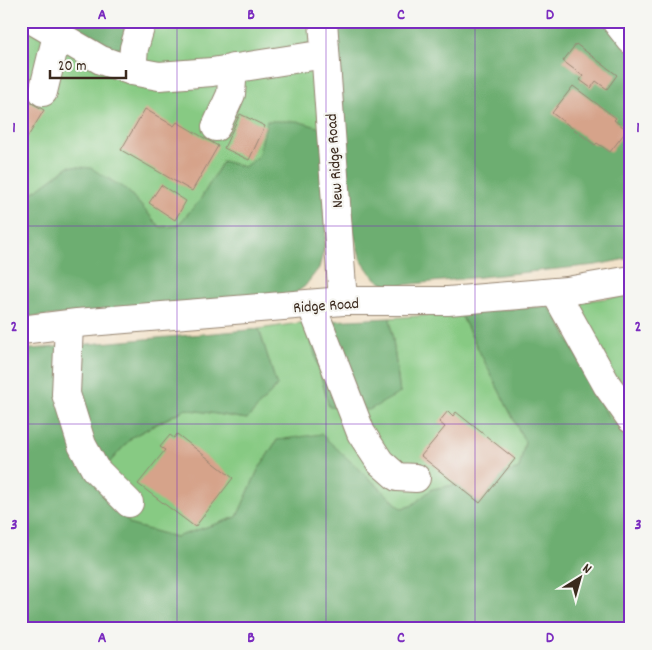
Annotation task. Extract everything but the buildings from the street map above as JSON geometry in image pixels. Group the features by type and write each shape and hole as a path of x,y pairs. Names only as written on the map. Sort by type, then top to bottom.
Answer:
{"street":[{"path":"34,21 101,60 132,71 159,76 233,68 325,54"},
{"path":"132,71 134,48 142,21"},
{"name":"New Ridge Road","path":"322,21 343,301"},
{"path":"616,21 631,40"},
{"path":"43,92 57,35"},
{"path":"216,127 231,94 233,68"},
{"name":"Ridge Road","path":"21,330 343,301 448,301 555,292 631,280"},
{"path":"555,292 607,385 631,419"},
{"path":"311,304 361,432 380,462 397,477 416,478"},
{"path":"69,325 66,394 82,445 96,469 129,503"}],"green space":[{"path":"21,21 129,34 120,21 312,21 321,128 267,121 258,157 244,167 223,161 200,200 177,226 160,227 127,190 69,166 34,192 21,192"},
{"path":"51,21 120,21 129,33 121,47 107,54"},
{"path":"336,21 631,21 631,258 596,265 393,286 380,282 371,274 361,260 351,223"},
{"path":"267,121 297,121 321,128 328,214 324,249 319,268 305,286 292,296 21,318 21,192 34,192 69,166 91,168 127,190 160,227 177,226 200,200 223,161 244,167 258,157"},
{"path":"631,295 631,436 609,419 556,316 546,306"},
{"path":"546,306 556,316 609,419 631,436 631,629 21,629 21,350 259,329 277,386 247,419 185,409 132,437 95,479 131,525 176,537 237,517 258,470 277,440 321,434 401,508 411,506 432,489 492,478 519,469 525,442 460,313"},
{"path":"460,313 525,442 519,469 492,478 433,489 411,506 401,508 354,464 277,440 258,470 237,517 176,537 131,525 95,479 132,437 186,409 247,419 277,386 259,329 306,322 400,393 390,318"},
{"path":"390,318 400,393 369,410 329,407 306,322"}]}
